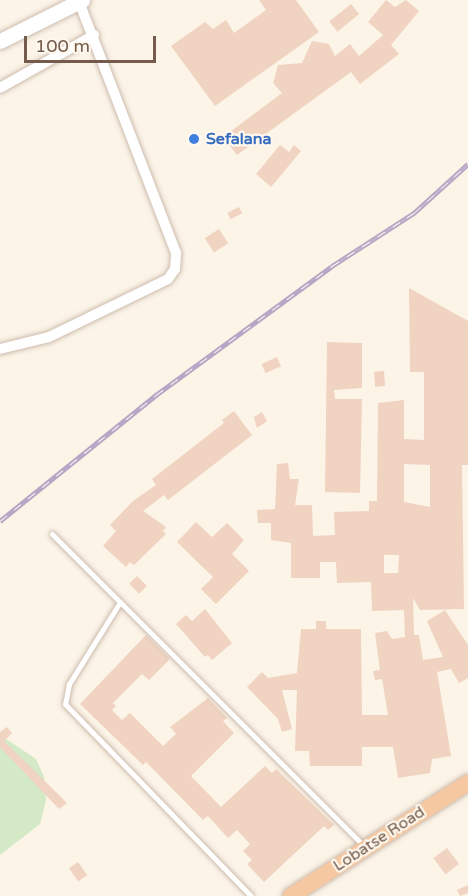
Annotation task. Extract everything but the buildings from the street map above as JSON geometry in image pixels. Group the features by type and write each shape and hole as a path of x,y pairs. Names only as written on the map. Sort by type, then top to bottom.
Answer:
{"highway":[{"name":"Lobatse Road","path":"301,893 366,848 468,783"}],"main road":[{"path":"0,41 80,0"}],"street":[{"path":"0,349 49,337 168,279 175,269 176,253 80,0"},
{"path":"0,88 94,35"}],"lane":[{"path":"52,534 366,848"},
{"path":"120,602 69,684 65,704 251,896"}],"green space":[{"path":"0,735 36,759 44,777 46,800 40,824 0,855"}],"railway":[{"path":"0,521 156,395 332,266 414,213 468,164"}],"place":[{"name":"Sefalana","path":"194,139"}]}
